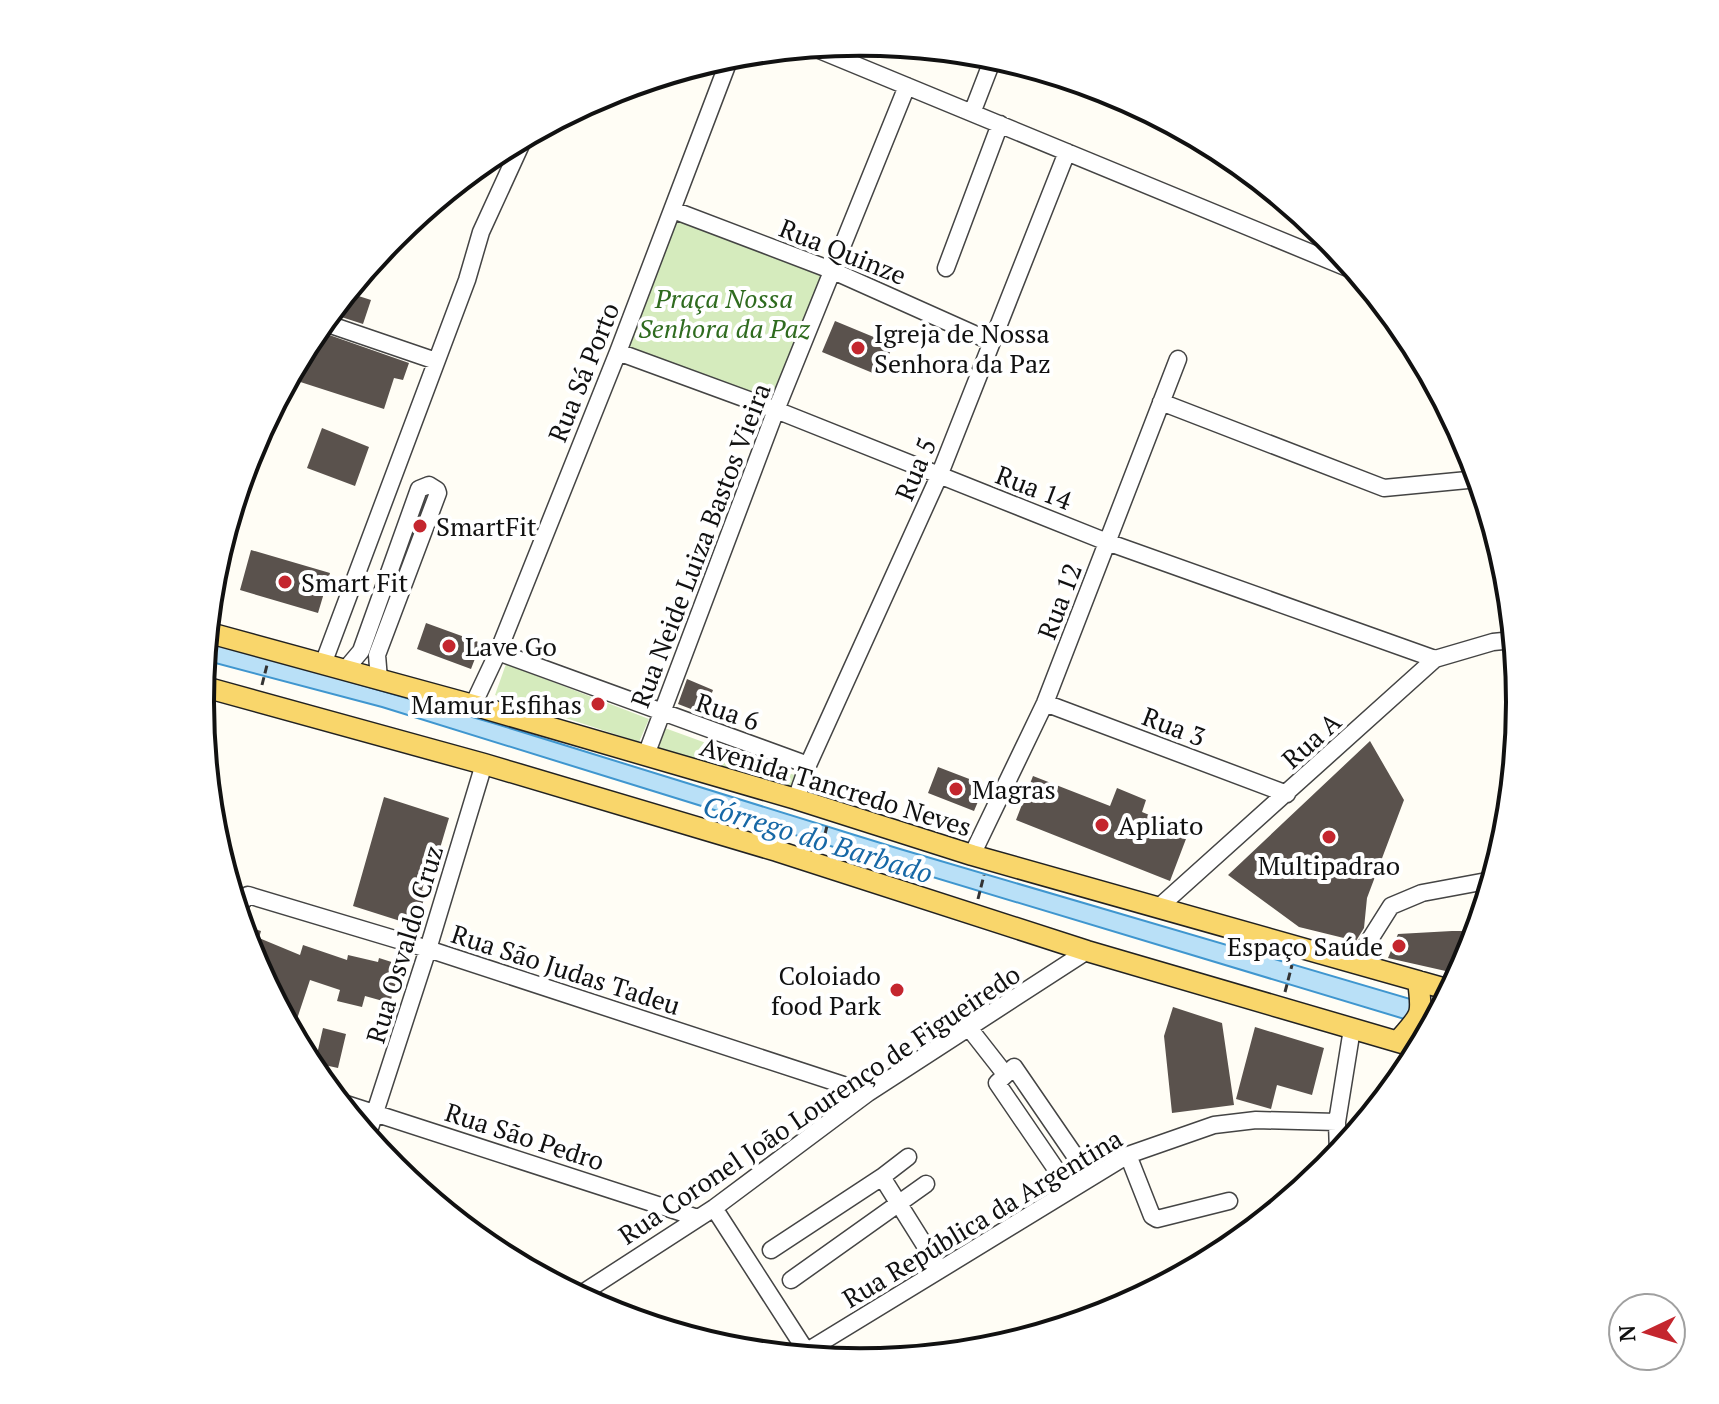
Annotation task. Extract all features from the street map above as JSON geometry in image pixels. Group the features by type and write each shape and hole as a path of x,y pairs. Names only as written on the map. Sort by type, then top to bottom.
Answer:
{"main road":[{"name":"Avenida Tancredo Neves","path":"217,635 473,705 796,799 972,855 1439,987"},
{"path":"214,690 484,764 777,851 1087,951 1352,1029 1410,1027"},
{"path":"1413,1034 1410,1027 1418,981"}],"street":[{"path":"835,57 1331,261"},
{"path":"972,113 989,69"},
{"name":"Rua Sá Porto","path":"473,705 498,652 618,352 725,70"},
{"name":"Rua Neide Luiza Bastos Vieira","path":"646,755 776,410 907,86"},
{"path":"946,268 1000,124"},
{"name":"Rua 5","path":"796,799 808,765 939,476 1067,152"},
{"path":"323,664 467,280 481,232 516,156"},
{"name":"Rua Quinze","path":"673,210 831,270 992,342"},
{"path":"334,326 436,361"},
{"name":"Rua 14","path":"618,352 776,410 1107,542 1435,659"},
{"name":"Rua 12","path":"972,855 1045,703 1178,359"},
{"path":"1161,402 1384,488 1466,480"},
{"path":"345,670 361,651 419,489 429,485 438,493 377,655 379,679"},
{"name":"Rua A","path":"1158,908 1435,659 1502,641"},
{"name":"Rua 6","path":"498,652 808,765"},
{"name":"Rua 3","path":"1045,703 1287,794"},
{"name":"Rua Osvaldo Cruz","path":"372,1125 484,764"},
{"path":"1355,963 1391,906 1422,893 1479,882"},
{"name":"Rua São Judas Tadeu","path":"245,899 248,895 428,949 868,1093"},
{"name":"Rua Coronel João Lourenço de Figueiredo","path":"590,1288 714,1208 868,1093 1087,951"},
{"path":"969,1028 1005,1074"},
{"path":"1337,1136 1352,1029"},
{"path":"1014,1067 1084,1169 1064,1181 997,1083 1005,1074 1014,1067"},
{"name":"Rua São Pedro","path":"357,1107 698,1218"},
{"name":"Rua República da Argentina","path":"817,1347 939,1268 1128,1155 1214,1125 1256,1120 1337,1122"},
{"path":"1128,1155 1152,1216 1157,1219 1229,1201"},
{"path":"771,1250 908,1157"},
{"path":"882,1177 939,1268"},
{"path":"791,1280 926,1184"},
{"path":"714,1208 799,1345"}],"path":[{"path":"263,683 270,656"},
{"path":"821,849 828,826"},
{"path":"978,898 984,875"},
{"path":"1287,984 1293,961"}],"green space":[{"name":"Praça Nossa Senhora da Paz","path":"674,218 824,276 774,407 624,349"},
{"path":"506,664 649,719 639,742 495,695"},
{"path":"662,727 797,776 791,791 651,752"}],"water":[{"name":"Córrego do Barbado","path":"217,643 1430,1005 1420,1024 382,707 215,663"}],"building":[{"path":"358,296 371,300 363,324 341,317"},
{"name":"Igreja de Nossa Senhora da Paz","path":"835,321 893,345 880,376 822,352"},
{"path":"328,335 409,363 403,380 394,378 384,409 299,381"},
{"path":"322,428 369,447 355,486 307,468"},
{"name":"Smart Fit","path":"251,550 330,573 318,613 240,590"},
{"name":"Lave Go","path":"426,623 481,643 471,669 417,649"},
{"path":"687,679 713,690 704,714 678,704"},
{"name":"Multipadrao","path":"1370,741 1404,800 1367,898 1364,928 1356,941 1299,927 1228,875"},
{"name":"Magras","path":"938,767 985,785 974,811 928,793"},
{"name":"Apliato","path":"1033,776 1110,806 1117,788 1146,800 1142,812 1189,831 1170,881 1016,820"},
{"path":"384,797 449,818 435,865 430,863 416,926 353,906"},
{"path":"255,929 261,931 259,938 300,955 303,945 347,960 348,955 378,962 379,958 401,965 390,1003 365,996 362,1007 337,1001 340,990 310,980 297,1019 280,988 263,949"},
{"path":"1463,931 1446,971 1388,958 1398,934"},
{"path":"1173,1007 1222,1023 1234,1105 1172,1113 1164,1036"},
{"path":"1255,1027 1324,1048 1312,1095 1277,1085 1271,1109 1236,1099"},
{"path":"323,1028 346,1034 338,1068 325,1065 317,1053"}],"place":[{"name":"Igreja de Nossa Senhora da Paz","path":"858,348"},
{"name":"SmartFit","path":"420,526"},
{"name":"Smart Fit","path":"285,582"},
{"name":"Lave Go","path":"449,646"},
{"name":"Mamur Esfihas","path":"598,704"},
{"name":"Magras","path":"956,789"},
{"name":"Apliato","path":"1102,825"},
{"name":"Multipadrao","path":"1329,837"},
{"name":"Espaço Saúde","path":"1399,946"},
{"name":"Coloiado food Park","path":"897,990"}]}
